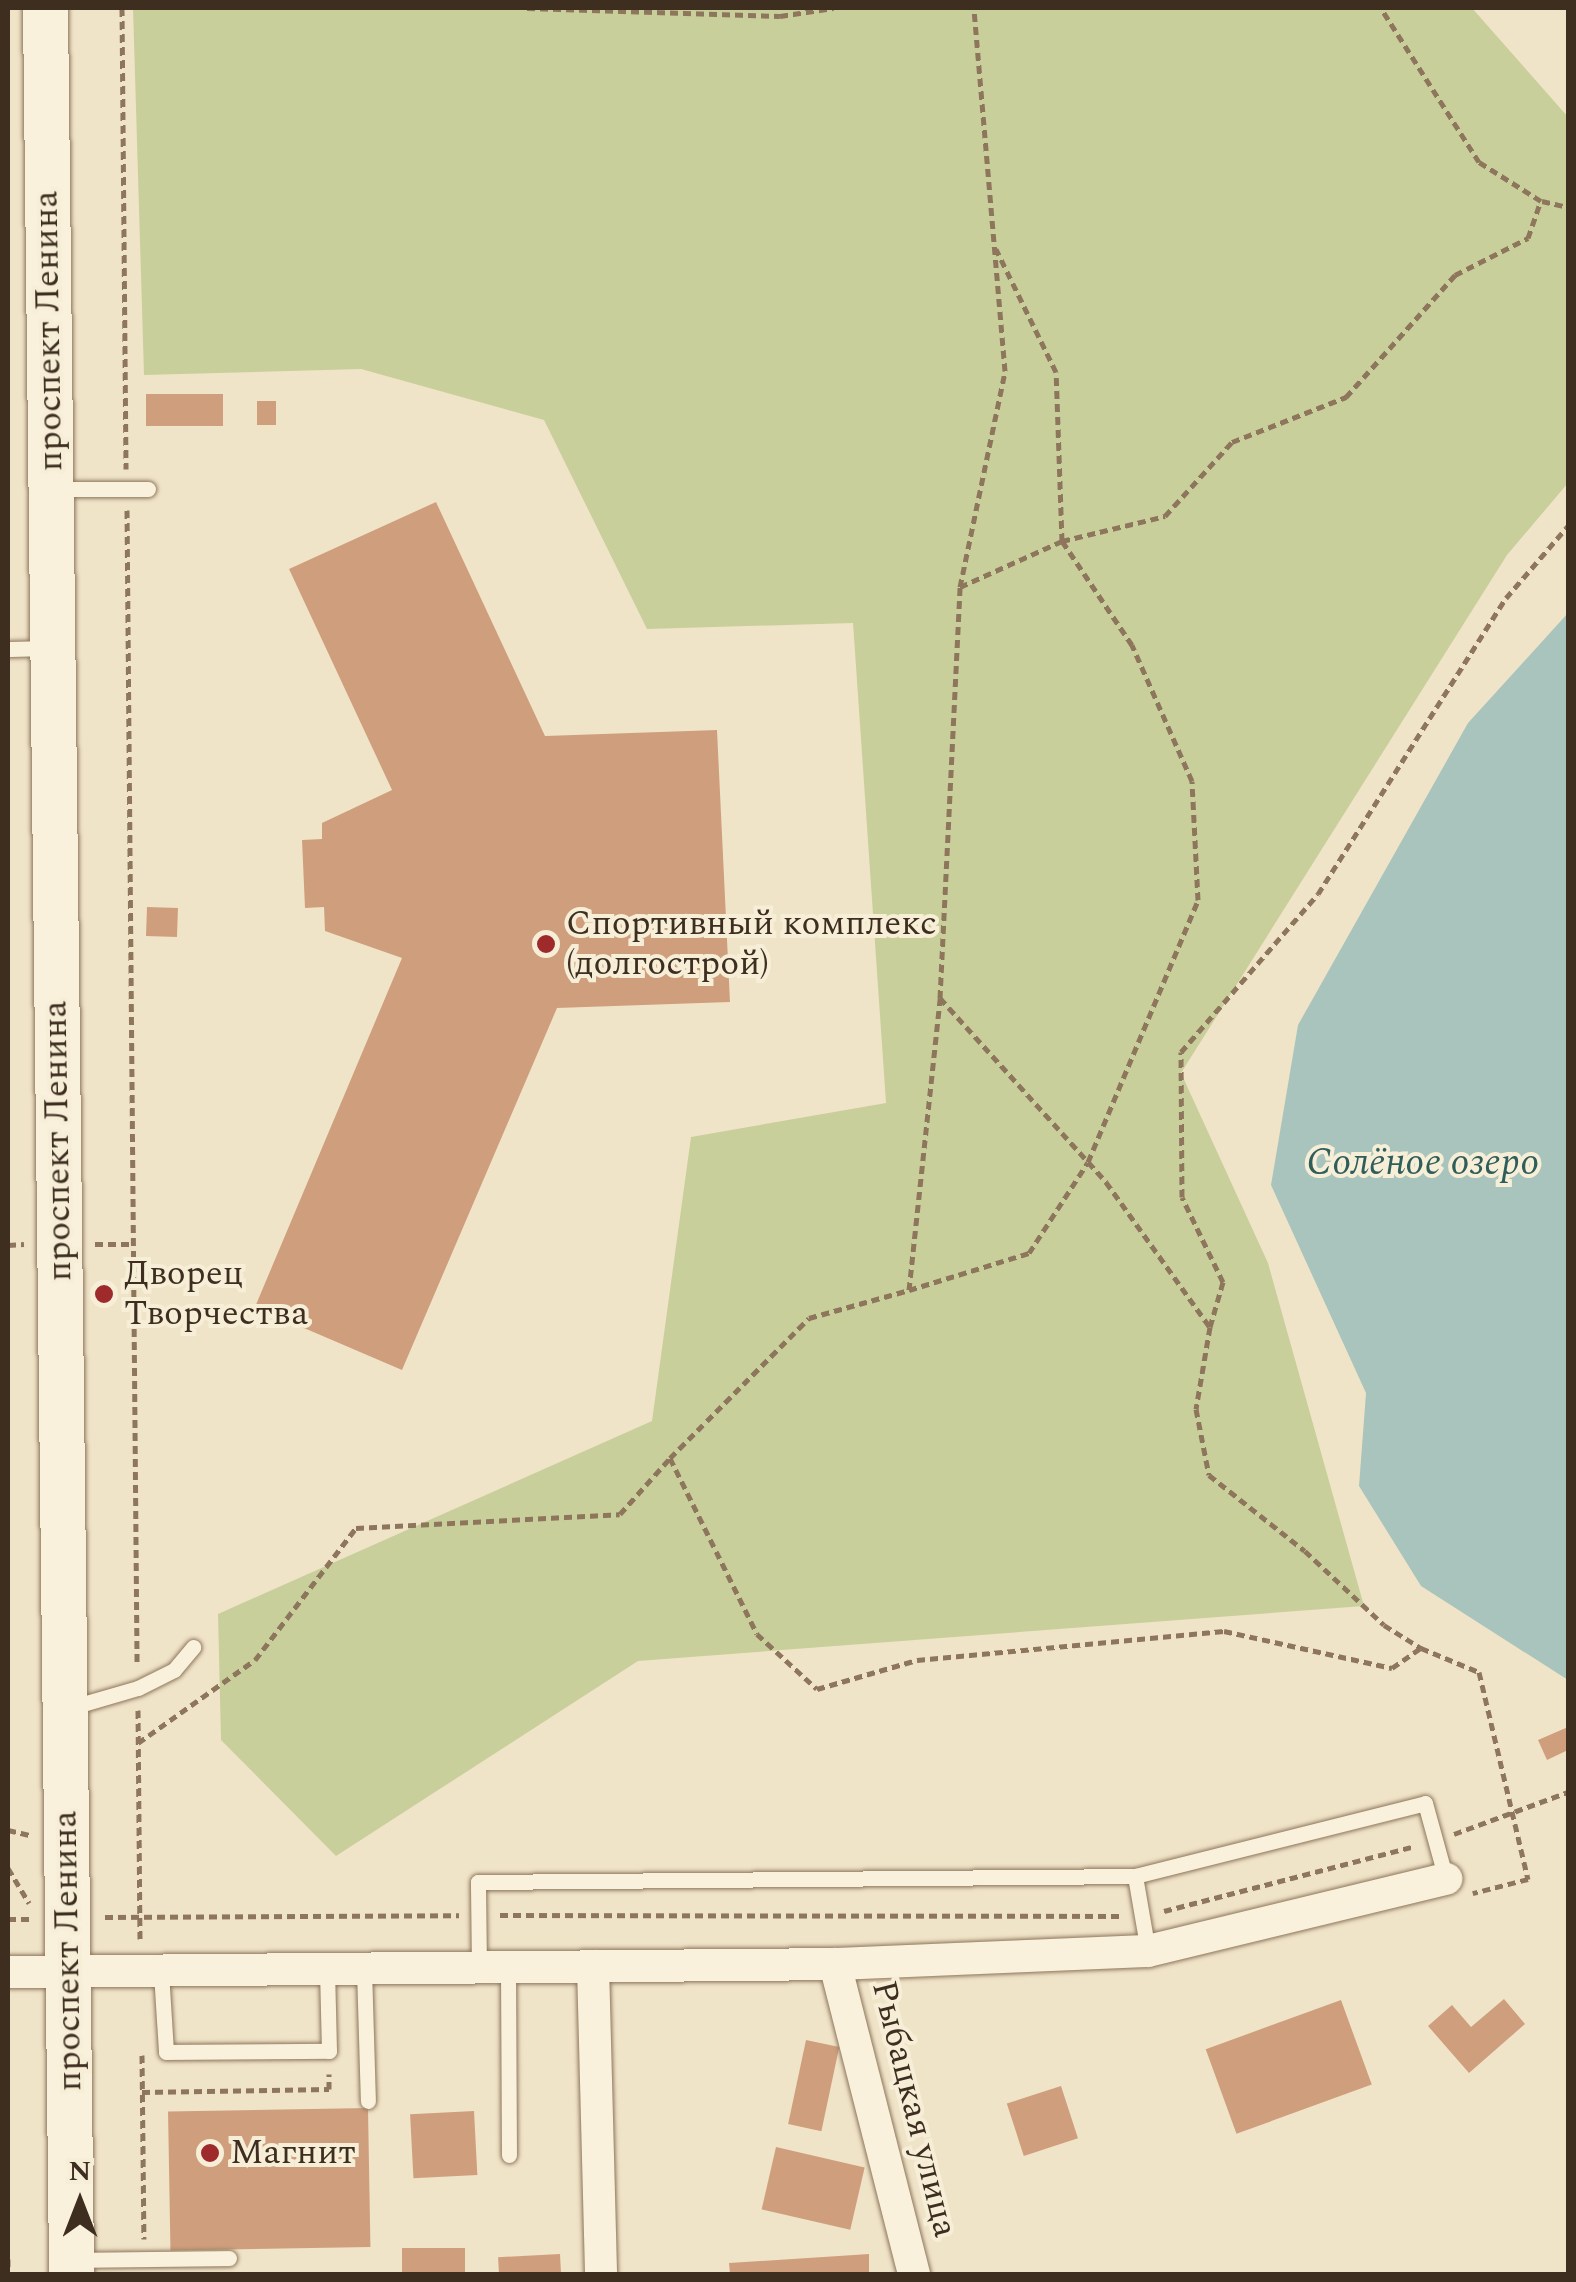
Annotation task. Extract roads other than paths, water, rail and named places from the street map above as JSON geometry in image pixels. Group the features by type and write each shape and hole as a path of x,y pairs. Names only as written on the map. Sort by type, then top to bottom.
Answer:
{"street":[{"name":"проспект Ленина","path":"45,8 71,2267"},
{"path":"8,1972 835,1964 1148,1951 1446,1879"},
{"name":"Рыбацкая улица","path":"835,1964 914,2274"},
{"path":"593,1966 601,2274"}],"lane":[{"path":"51,489 148,489"},
{"path":"8,649 53,648"},
{"path":"65,1709 138,1688 174,1670 194,1647"},
{"path":"509,2154 494,1968 478,1915 478,1882 1136,1876 1426,1803 1446,1879"},
{"path":"1136,1876 1148,1951"},
{"path":"162,1972 166,2052 310,2051 329,2050 326,1970"},
{"path":"364,1970 368,2101"},
{"path":"71,2267 229,2258"}],"water":[{"name":"Солёное озеро","path":"1568,613 1568,1680 1421,1586 1359,1486 1366,1393 1271,1185 1298,1025 1468,723"}],"place":[{"name":"Спортивный комплекс (долгострой)","path":"546,944"},
{"name":"Дворец Творчества","path":"104,1294"},
{"name":"Магнит","path":"210,2153"}]}
